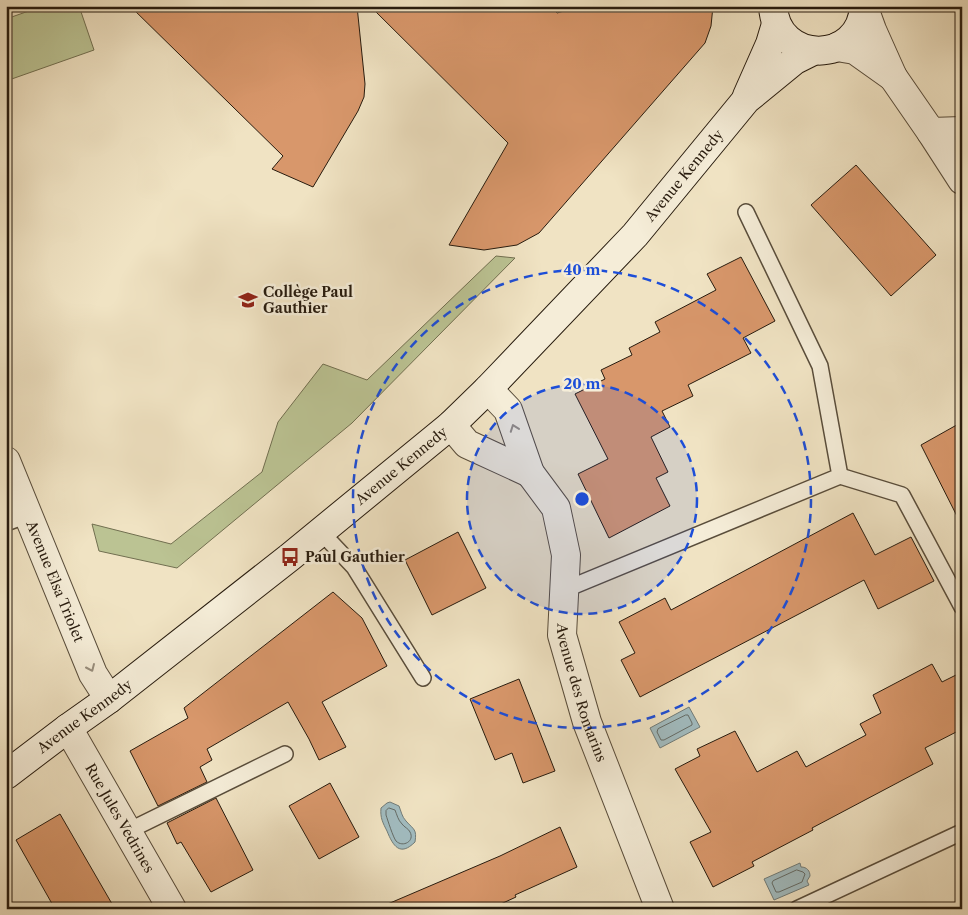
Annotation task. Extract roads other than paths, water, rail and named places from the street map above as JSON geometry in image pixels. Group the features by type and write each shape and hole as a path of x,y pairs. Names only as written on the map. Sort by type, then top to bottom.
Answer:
{"street":[{"name":"Avenue Kennedy","path":"6,775 109,699 321,532 451,425 488,389 635,235 746,100 795,60 848,41 862,20 864,7"},
{"path":"864,7 872,30 894,76 962,180"},
{"name":"Avenue Kennedy","path":"746,100 770,44 774,15"},
{"path":"774,15 785,37 798,47 855,50 894,76"},
{"path":"931,132 962,131"},
{"name":"Avenue des Romarins","path":"488,389 508,410 530,473 556,508 566,555 562,635 587,722 660,909"},
{"name":"Avenue des Romarins","path":"451,425 467,444 530,473"},
{"name":"Avenue Elsa Triolet","path":"6,461 17,519 94,674 109,699"},
{"name":"Rue Jules Vedrines","path":"68,728 172,909"}],"lane":[{"path":"746,212 820,366 840,476"},
{"path":"564,590 840,476 902,495 962,607"},
{"path":"321,532 354,567 423,678"},
{"path":"128,831 285,754"},
{"path":"797,909 962,832"}],"water":[{"path":"689,707 700,727 660,748 650,728"},
{"path":"390,802 399,806 404,818 416,834 415,842 405,849 398,848 395,845 382,820 381,808"},
{"path":"800,863 801,867 809,872 810,876 807,881 809,885 774,900 764,879"}],"place":[{"name":"Collège Paul Gauthier","path":"248,300"},
{"name":"Paul Gauthier","path":"290,557"}]}
